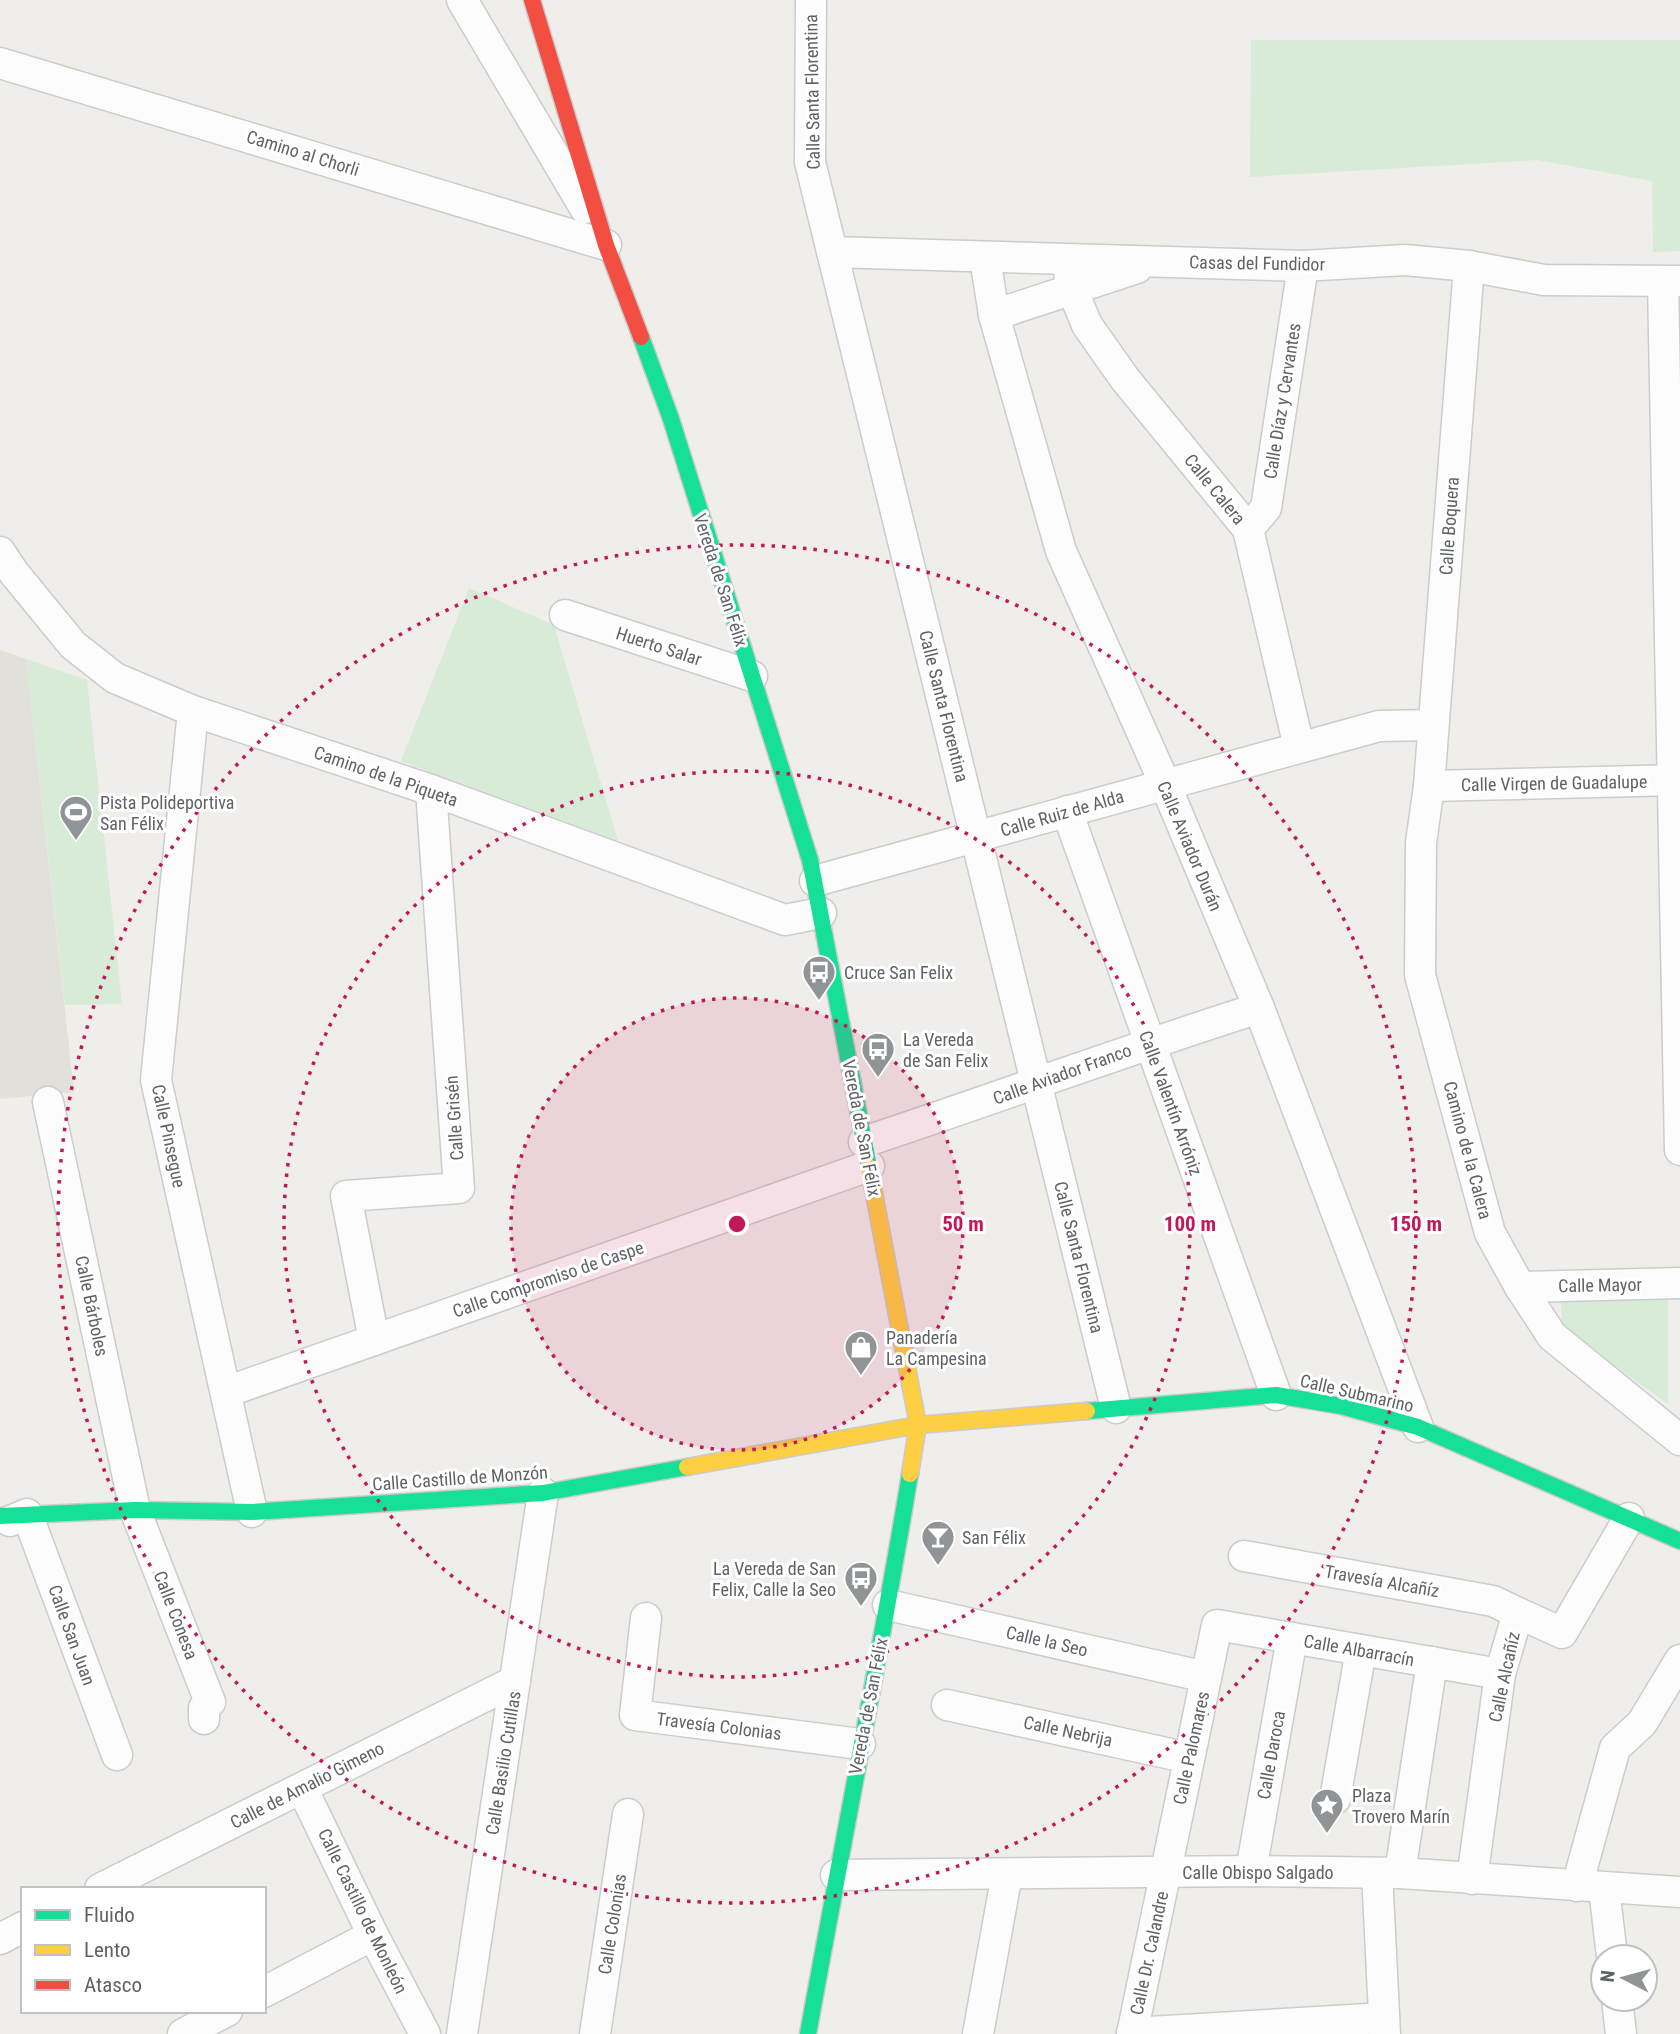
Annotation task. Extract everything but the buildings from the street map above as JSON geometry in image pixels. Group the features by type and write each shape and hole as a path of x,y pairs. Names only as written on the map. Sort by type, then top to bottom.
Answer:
{"main road":[{"name":"Vereda de San Félix","path":"532,0 606,245 671,419 815,881 918,1425 888,1605 808,2034"},
{"name":"Calle Submarino","path":"918,1425 1276,1395 1341,1406 1418,1427 1680,1541"},
{"name":"Calle Castillo de Monzón","path":"9,1518 135,1510 252,1513 543,1493 918,1425"}],"street":[{"name":"Vereda de San Félix","path":"462,0 606,245"},
{"name":"Calle Santa Florentina","path":"811,0 810,162 1116,1408"},
{"name":"Camino al Chorli","path":"0,63 606,245"},
{"name":"Casas del Fundidor","path":"832,253 1303,266 1405,260 1469,266 1544,280 1672,281"},
{"name":"Calle Aviador Durán","path":"985,258 994,315 1061,551 1165,784 1259,1008 1418,1427"},
{"name":"Calle Calera","path":"1067,260 1072,289 1087,325 1125,379 1248,528 1300,747"},
{"path":"994,315 1158,261"},
{"name":"Calle Díaz y Cervantes","path":"1248,528 1265,508 1303,266"},
{"name":"Calle Boquera","path":"1429,786 1469,266"},
{"path":"1672,281 1680,1150"},
{"name":"Camino de la Piqueta","path":"0,552 73,645 115,678 193,711 431,790 785,920 821,913"},
{"name":"Huerto Salar","path":"565,615 752,676"},
{"name":"Calle Pinsegue","path":"193,711 156,1080 252,1513"},
{"name":"Calle Ruiz de Alda","path":"815,881 1379,726 1433,724"},
{"name":"Calle Virgen de Guadalupe","path":"1429,786 1677,780"},
{"name":"Camino de la Calera","path":"1429,786 1421,844 1420,975 1490,1233 1520,1287 1552,1336 1680,1440"},
{"name":"Calle Grisén","path":"374,1340 346,1196 459,1188 431,790"},
{"name":"Calle Valentín Arróniz","path":"1067,811 1276,1395"},
{"name":"Calle Aviador Franco","path":"867,1154 1037,1084 1150,1043 1259,1008"},
{"name":"Calle Bárboles","path":"48,1102 135,1510"},
{"name":"Calle Compromiso de Caspe","path":"226,1392 374,1340 867,1154"},
{"name":"Calle Mayor","path":"1520,1287 1680,1283"},
{"name":"Calle Basilio Cutillas","path":"462,2034 543,1493"},
{"name":"Calle Conesa","path":"135,1510 210,1702 204,1708 204,1719"},
{"name":"Calle San Juan","path":"9,1518 117,1755"},
{"name":"Calle Alcañíz","path":"1472,1879 1500,1674 1518,1613 1562,1633 1629,1518"},
{"name":"Travesía Alcañíz","path":"1244,1556 1493,1601 1518,1613"},
{"name":"Calle la Seo","path":"888,1605 1206,1677"},
{"name":"Travesía Colonias","path":"646,1618 635,1715 860,1744"},
{"name":"Calle Palomares","path":"1166,1871 1217,1625"},
{"name":"Calle Albarracín","path":"1217,1625 1500,1674"},
{"name":"Calle Daroca","path":"1251,1871 1292,1638"},
{"path":"1335,1799 1361,1650"},
{"path":"1608,1943 1590,1887 1615,1748 1642,1723 1680,1660"},
{"path":"1132,2033 1385,2026 1389,1873 1432,1662"},
{"name":"Calle de Amalio Gimeno","path":"104,1887 515,1681"},
{"name":"Calle Nebrija","path":"947,1705 1189,1758"},
{"name":"Calle Castillo de Monleón","path":"302,1788 373,1935 425,2034"},
{"name":"Calle Colonias","path":"595,2034 628,1814"},
{"name":"Calle Obispo Salgado","path":"836,1875 1166,1871 1389,1873 1680,1892"},
{"name":"Calle Dr. Calandre","path":"1132,2033 1166,1871"},
{"path":"978,2034 1007,1874"},
{"path":"0,1939 21,1928"},
{"path":"266,1991 373,1935"},
{"path":"183,2034 222,2013"},
{"path":"1619,2013 1621,2034"}],"shaded area":[{"path":"0,650 26,659 74,1092 0,1099"}],"green space":[{"path":"1251,40 1680,40 1680,251 1653,252 1652,181 1537,160 1250,177"},
{"path":"469,588 554,625 618,841 401,761"},
{"name":"Pista Polideportiva San Félix","path":"26,659 87,680 122,1004 65,1005"},
{"path":"1668,1298 1668,1404 1562,1328 1561,1302"}],"traffic: fast":[{"path":"641,337 671,419 810,860 869,1167"},
{"path":"1087,1411 1276,1395 1341,1406 1418,1427 1680,1541"},
{"path":"0,1516 135,1510 252,1512 543,1493 687,1467"},
{"path":"808,2034 910,1474"}],"traffic: slow":[{"path":"869,1167 918,1425 910,1474"},
{"path":"687,1467 918,1425 1087,1411"}],"traffic: jam":[{"path":"532,0 606,245 641,337"}],"place":[{"name":"Pista Polideportiva San Félix","path":"76,842"},
{"name":"Cruce San Felix","path":"819,1002"},
{"name":"La Vereda de San Felix","path":"878,1079"},
{"name":"Panadería La Campesina","path":"861,1377"},
{"name":"San Félix","path":"938,1567"},
{"name":"La Vereda de San Felix, Calle la Seo","path":"861,1608"},
{"name":"Plaza Trovero Marín","path":"1327,1835"}]}
